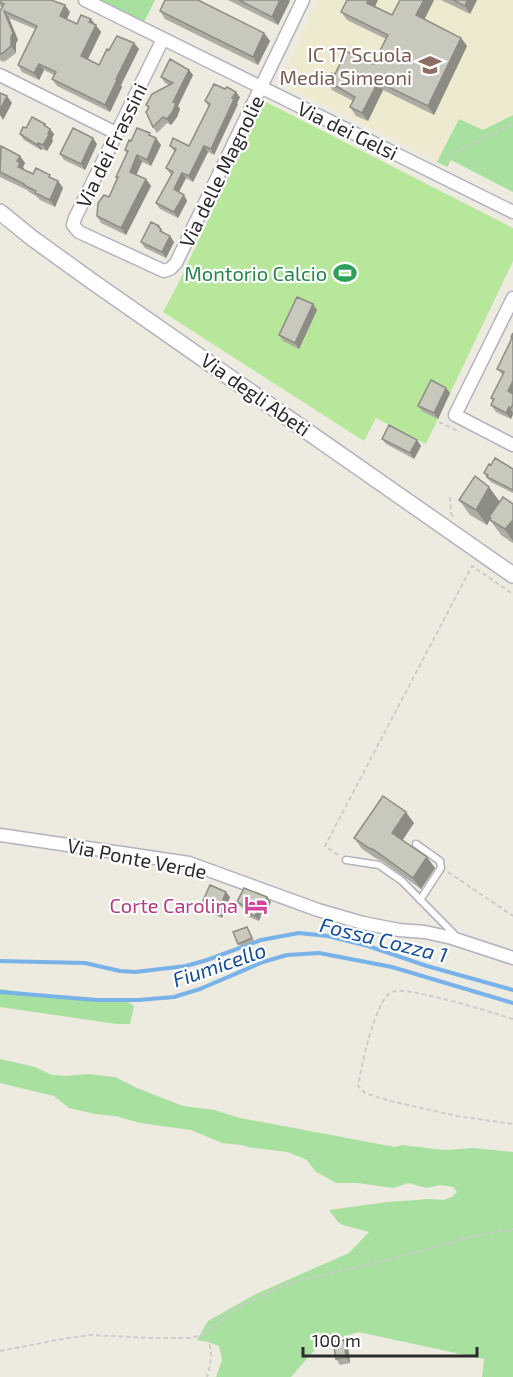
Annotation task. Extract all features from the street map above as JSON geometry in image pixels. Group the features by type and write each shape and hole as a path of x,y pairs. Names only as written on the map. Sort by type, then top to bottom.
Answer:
{"street":[{"name":"Via dei Gelsi","path":"85,0 513,212"},
{"name":"Via delle Magnolie","path":"164,271 176,263 303,0"},
{"name":"Via dei Frassini","path":"164,39 75,218 74,225 79,232 164,271"},
{"path":"0,75 116,134"},
{"name":"Via degli Abeti","path":"0,212 93,282 513,575"},
{"path":"513,298 455,415 513,444"},
{"name":"Via Ponte Verde","path":"0,835 189,863 318,910 363,923 452,938 513,958"}],"lane":[{"path":"416,844 440,861 441,868 420,900"},
{"path":"346,860 379,865 402,881 454,934 452,938"}],"path":[{"path":"451,160 455,152 513,124"},
{"path":"346,860 325,846 472,566 513,594"},
{"path":"441,868 513,916"},
{"path":"513,1019 450,1000 403,990 392,991 383,999 379,1010 362,1064 358,1086 365,1093 390,1101 457,1116 513,1124"},
{"path":"0,1351 91,1335 192,1338 203,1334 240,1306 292,1282 332,1274 479,1235 513,1229"},
{"path":"203,1334 208,1338 211,1349 211,1363 207,1377"}],"shaded area":[{"path":"318,0 513,0 513,115 483,130 459,119 438,161 279,83"}],"green space":[{"path":"100,0 155,0 144,22"},
{"name":"Montorio Calcio","path":"264,101 513,228 513,261 426,444 376,418 364,441 163,312"},
{"path":"513,115 513,192 451,160 447,167 437,162 459,119 483,130"},
{"path":"0,989 44,995 127,1001 134,1006 130,1024 117,1024 0,1007"},
{"path":"0,1059 35,1067 52,1075 88,1074 115,1077 183,1106 214,1110 240,1118 395,1147 402,1145 444,1150 474,1148 513,1152 513,1377 482,1377 484,1359 358,1332 319,1345 291,1377 216,1377 222,1360 219,1346 197,1340 208,1321 256,1294 349,1253 369,1232 343,1225 329,1210 388,1202 443,1200 452,1197 457,1192 453,1187 440,1185 427,1188 408,1183 394,1188 357,1183 336,1183 315,1171 307,1160 288,1152 222,1143 191,1130 140,1123 116,1116 69,1108 54,1096 0,1083"}],"building":[{"path":"0,0 51,0 65,5 60,16 77,24 81,15 91,19 89,22 96,25 81,56 99,65 117,36 134,43 105,105 52,79 56,72 39,64 34,73 18,65 37,26 4,11 13,33 11,46 0,54 0,11 4,4"},
{"path":"165,0 198,0 264,33 253,57 160,11"},
{"path":"239,0 280,0 272,17"},
{"path":"347,0 368,0 367,3 392,15 400,0 424,0 416,15 461,38 428,106 378,82 362,113 350,107 355,97 327,81 331,73 335,74 346,51 373,64 388,35 341,12"},
{"path":"453,0 467,0 465,6"},
{"path":"170,59 189,70 173,102 176,103 173,111 167,119 163,117 153,127 146,112 149,107 146,105 152,94 173,83 161,77"},
{"path":"214,84 236,92 232,98 234,99 211,149 204,146 189,176 182,173 174,189 184,195 174,212 156,203 173,172 166,168 176,149 170,146 173,138 189,146 210,104 205,101"},
{"path":"0,93 7,96 0,110"},
{"path":"32,117 50,129 43,145 38,143 37,145 20,134"},
{"path":"73,128 93,138 81,164 60,154"},
{"path":"137,128 156,138 147,160 137,155 130,172 146,179 121,228 97,216 98,203 104,195 109,197 128,151 125,150 129,140 131,141"},
{"path":"1,146 20,156 17,161 20,163 18,167 33,174 36,168 58,181 50,200 0,172"},
{"path":"151,222 159,226 160,231 170,236 162,252 141,242"},
{"path":"297,297 313,304 295,343 279,335"},
{"path":"513,333 513,381 508,391 513,394 513,404 506,413 491,405 494,399 491,398 504,372 497,369"},
{"path":"431,380 446,388 434,413 418,406"},
{"path":"389,425 417,440 410,453 382,439"},
{"path":"495,458 513,469 513,490 487,477 488,475 484,473"},
{"path":"475,476 489,487 476,510 459,500"},
{"path":"503,497 513,504 513,520 505,529 489,517"},
{"path":"383,796 406,812 392,833 427,857 413,878 354,838"},
{"path":"210,885 226,892 218,912 201,905"},
{"name":"Corte Carolina","path":"244,888 267,897 255,916 245,912 247,907 237,902"},
{"path":"247,927 252,938 238,944 233,932"},
{"path":"344,1340 346,1357 336,1359 333,1342"}],"waterway":[{"name":"Fossa Cozza 1","path":"0,961 85,963 135,972 186,966 261,940 299,933 328,936 368,946 427,966 513,990"},
{"name":"Fiumicello","path":"0,992 97,1000 174,997 200,989 263,962 287,955 319,953 392,967 513,1003"}],"place":[{"name":"IC 17 Scuola Media Simeoni","path":"430,65"},
{"name":"Montorio Calcio","path":"345,273"},
{"name":"Corte Carolina","path":"256,905"}]}
